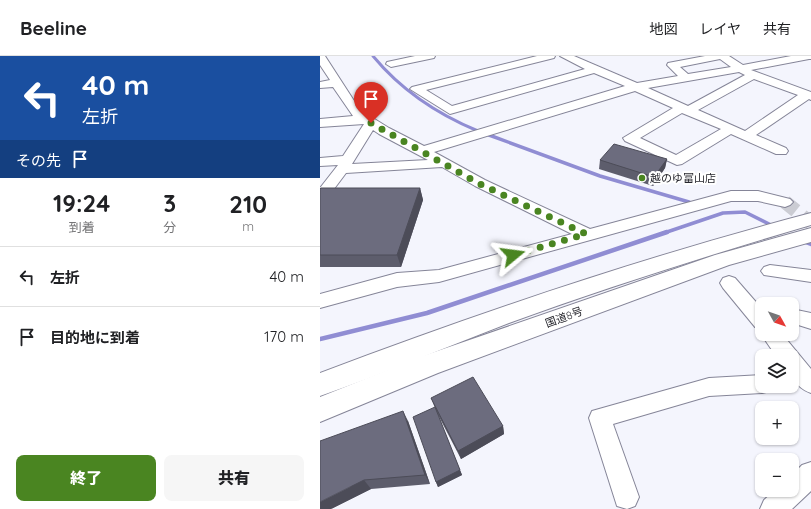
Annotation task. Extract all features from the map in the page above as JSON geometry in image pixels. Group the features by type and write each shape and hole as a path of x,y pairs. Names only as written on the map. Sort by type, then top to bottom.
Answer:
{"highway":[{"name":"国道8号","path":"320,385 432,341 708,248 811,219"},
{"name":"国道8号","path":"320,410 429,365 722,260 811,235"}],"street":[{"path":"391,64 430,56"},
{"path":"550,56 416,89 450,110 596,69"},
{"path":"565,56 781,151"},
{"path":"686,78 672,65 722,56 754,75 809,95"},
{"path":"423,151 635,87 809,56"},
{"path":"321,61 356,113 367,121 480,184 586,234"},
{"path":"730,129 677,161 630,138 684,109 754,75"},
{"path":"320,85 337,83"},
{"path":"746,136 809,95"},
{"path":"320,123 367,121"},
{"path":"320,198 345,164 367,121"},
{"path":"320,162 345,164 443,163"},
{"path":"320,301 397,280 439,276 586,234 731,196 758,196 786,202"},
{"path":"770,271 811,276"},
{"path":"729,283 755,311"},
{"path":"799,318 811,322"},
{"path":"776,341 783,349"},
{"path":"626,497 600,418 709,387 755,384"},
{"path":"773,509 811,474"}],"building":[{"path":"614,144 667,159 654,177 600,160"},
{"path":"321,188 420,188 397,255 320,255"},
{"path":"473,377 503,426 458,451 431,398"},
{"path":"435,407 460,470 436,482 413,417"},
{"path":"403,411 425,475 364,480 320,502 320,441"}],"waterway":[{"path":"373,56 395,80 421,100 448,117 478,131"},
{"path":"489,135 600,176 689,202"},
{"path":"664,233 723,213 745,212 775,227"},
{"path":"320,339 427,313 667,232"},
{"path":"803,241 811,244"}],"tunnel":[{"path":"785,202 811,223"}],"place":[{"name":"越のゆ富山店","path":"642,178"}],"route":[{"path":"371,123 480,184 586,234 513,255"}]}
